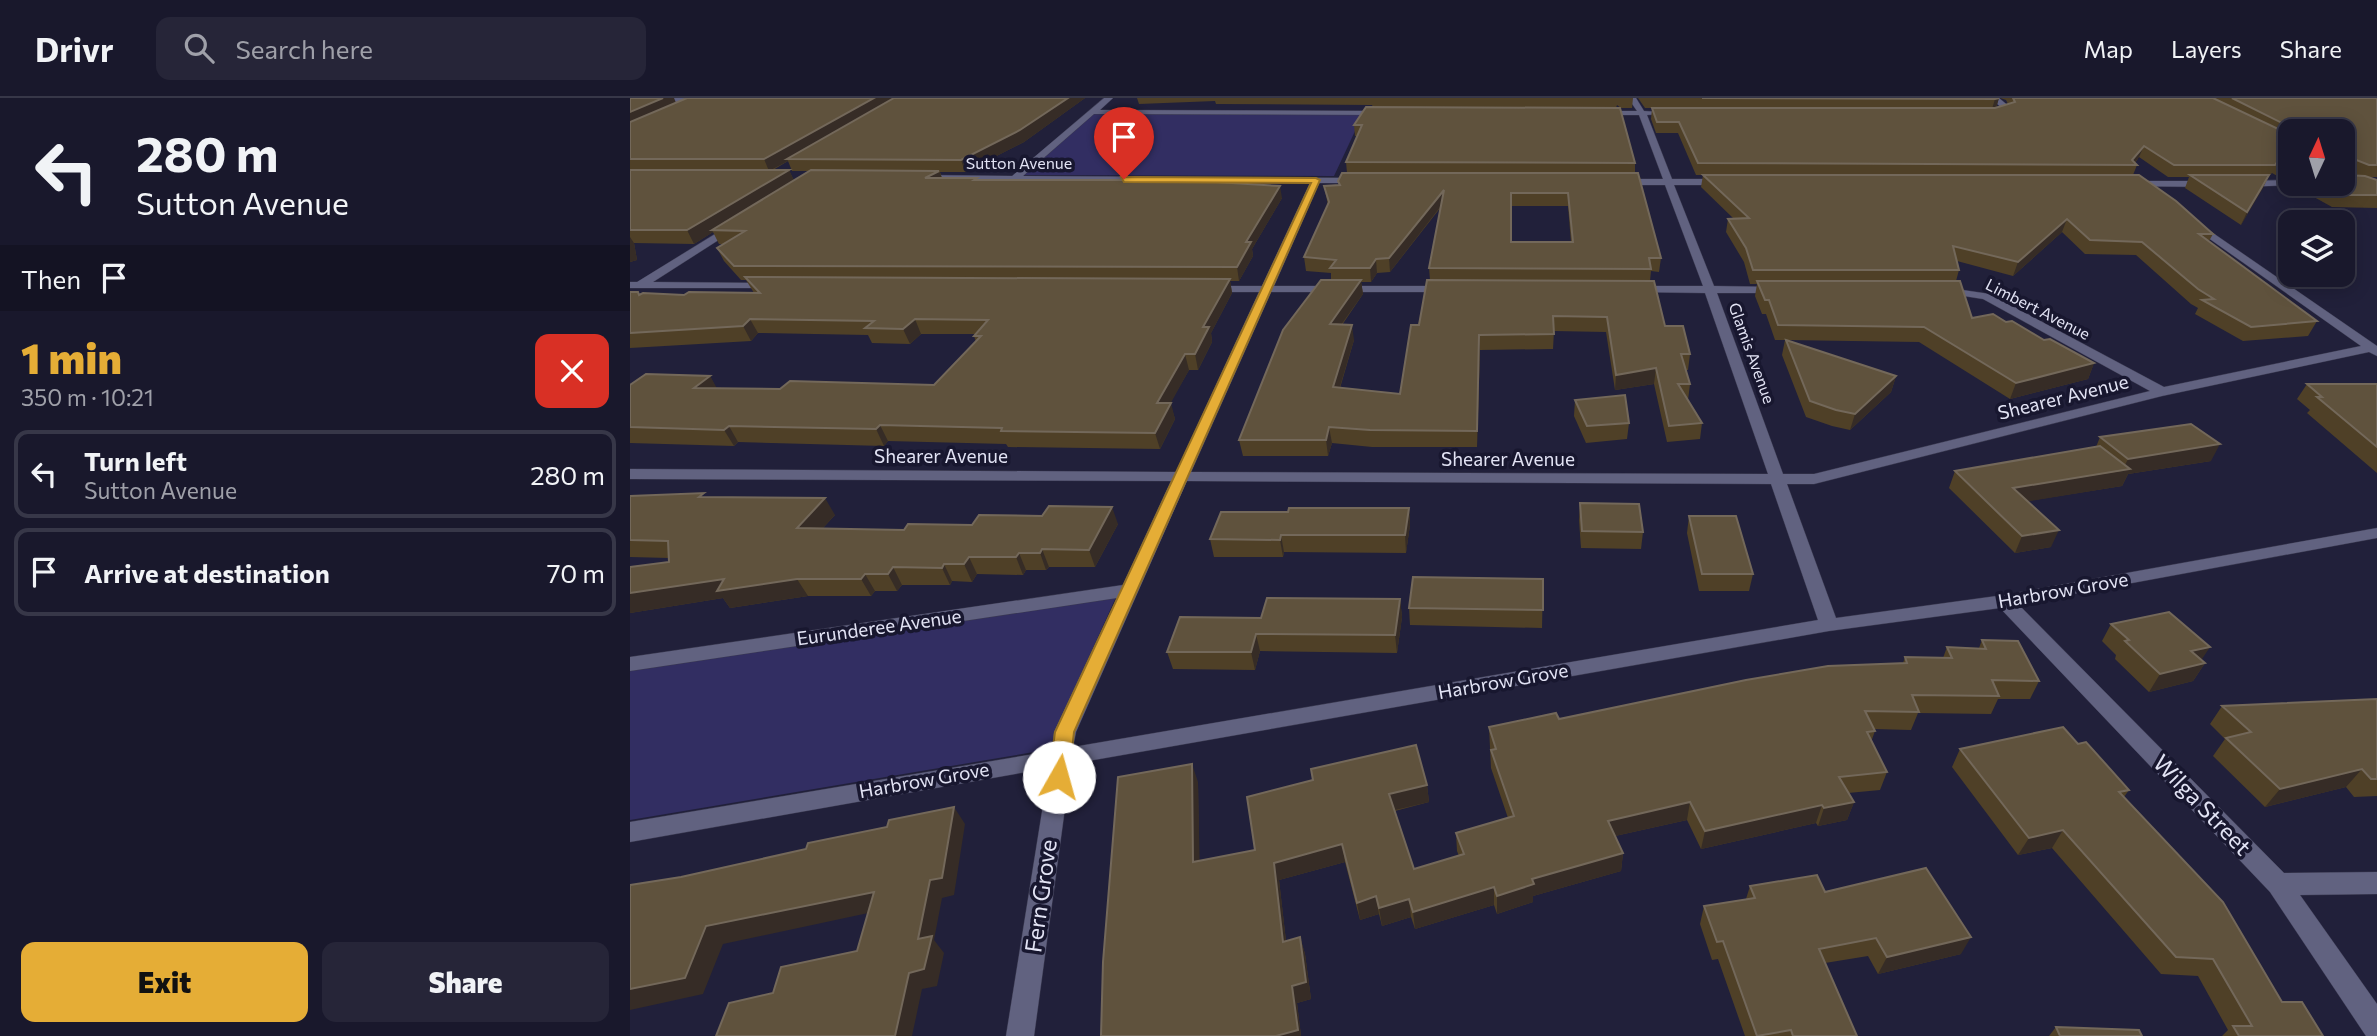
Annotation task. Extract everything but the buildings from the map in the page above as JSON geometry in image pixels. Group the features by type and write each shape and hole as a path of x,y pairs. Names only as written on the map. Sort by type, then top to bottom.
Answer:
{"street":[{"path":"1015,178 1108,98"},
{"name":"Glamis Avenue","path":"1632,98 1642,113 1710,290 1829,625"},
{"path":"1979,114 2005,111 2004,106 1994,98"},
{"path":"630,100 704,99"},
{"path":"678,110 704,99"},
{"path":"1093,112 1395,113"},
{"path":"1588,113 1680,113"},
{"name":"Sutton Avenue","path":"908,178 1371,180"},
{"name":"Fern Grove","path":"1020,1036 1065,732 1316,180"},
{"path":"1604,182 1736,182"},
{"path":"2236,184 2278,183"},
{"path":"2111,184 2222,184"},
{"path":"2139,184 2161,200"},
{"path":"2183,215 2374,350"},
{"path":"634,287 744,221"},
{"path":"634,287 780,286"},
{"path":"1197,289 1460,289"},
{"path":"1625,289 1791,290"},
{"name":"Limbert Avenue","path":"1928,290 1956,290 1986,296 2162,393"},
{"name":"Shearer Avenue","path":"630,474 1814,479 2162,393 2374,350"},
{"name":"Harbrow Grove","path":"630,832 1829,625 2004,601 2377,533"},
{"name":"Eurunderee Avenue","path":"630,664 1129,590"},
{"name":"Wilga Street","path":"2004,601 2280,884 2377,1028"},
{"path":"2280,884 2377,883"}],"shaded area":[{"path":"1095,113 1363,114 1334,176 1024,175"},
{"path":"1116,597 1056,730 1052,749 630,820 630,671"}],"route":[{"path":"1059,777 1065,732 1316,180 1124,179"}]}
